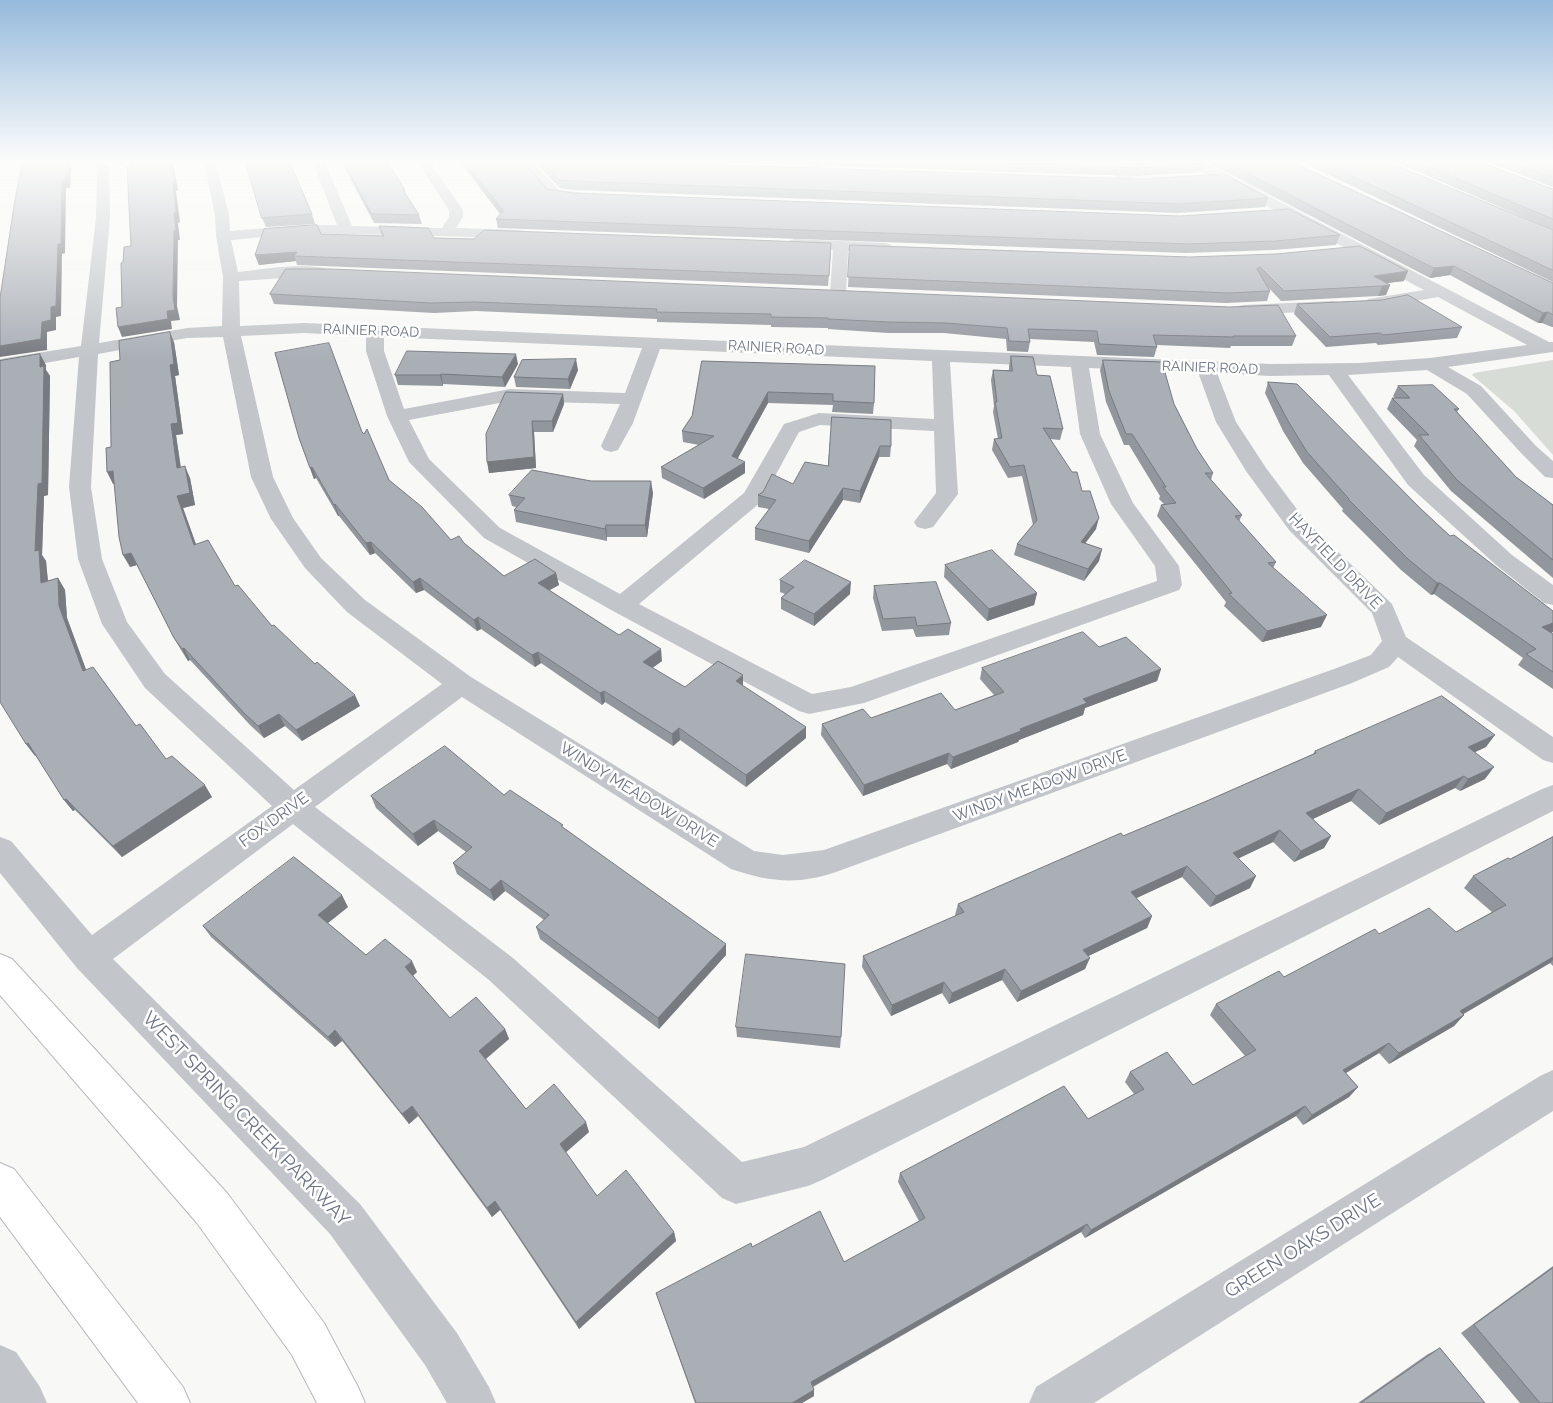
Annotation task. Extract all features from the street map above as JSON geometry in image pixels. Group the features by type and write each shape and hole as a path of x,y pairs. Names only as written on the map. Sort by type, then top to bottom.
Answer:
{"main road":[{"path":"0,970 212,1208 308,1339 342,1403"},
{"path":"0,1183 168,1403"}],"street":[{"path":"102,228 89,350 80,487 90,559 115,624 155,681 293,807 501,969 736,1184 808,1166 1553,797"},
{"name":"WINDY MEADOW DRIVE","path":"223,228 231,277 231,332 262,477 282,519 313,563 356,606 461,684 742,860 761,867 786,870 825,863 1343,676 1380,661 1395,642"},
{"path":"223,236 327,228"},
{"path":"362,228 536,234"},
{"path":"1321,228 1550,347"},
{"path":"782,244 900,248"},
{"path":"838,293 841,246"},
{"path":"1332,252 1360,249"},
{"path":"231,277 291,272 334,272"},
{"path":"818,292 858,294"},
{"path":"1226,310 1354,305 1441,292"},
{"name":"RAINIER ROAD","path":"0,365 187,334 304,328 1270,370 1430,364 1550,347"},
{"path":"375,331 375,351 397,416 420,462 492,533 622,605 810,704 854,696 1170,585 1166,566 1122,504 1090,434 1079,362"},
{"path":"611,446 654,343"},
{"path":"925,522 947,494 941,356"},
{"path":"1430,364 1474,390 1529,450 1553,472"},
{"name":"HAYFIELD DRIVE","path":"1204,367 1226,422 1257,471 1297,525 1383,610 1395,642"},
{"path":"1334,369 1416,480 1504,560 1553,597"},
{"path":"397,416 510,395 632,399"},
{"path":"622,605 753,497 791,428 820,419 944,425"},
{"path":"1395,642 1553,752"},
{"name":"FOX DRIVE","path":"89,957 461,684"},
{"name":"WEST SPRING CREEK PARKWAY","path":"0,850 89,957 345,1219 441,1349 473,1403"},
{"name":"GREEN OAKS DRIVE","path":"1052,1403 1553,1089"},
{"path":"0,1368 24,1403"}],"shaded area":[{"path":"1553,360 1553,455 1514,411 1472,375 1474,373"}],"building":[{"path":"11,228 61,228 61,244 58,244 56,306 51,307 51,320 42,322 41,339 0,346 0,298"},
{"path":"130,228 176,228 174,231 173,296 175,310 167,311 168,319 118,327 116,308 122,307 121,263 123,262 124,247 131,246"},
{"path":"319,228 321,234 384,236 380,228 428,228 434,238 474,239 484,230 831,243 829,276 294,256 297,252 255,255 264,229"},
{"path":"759,228 1327,228 1340,235 1276,241 1189,244"},
{"path":"1356,228 1435,228 1553,283 1553,315 1548,312 1543,313 1454,266 1434,268"},
{"path":"1465,228 1553,230 1553,270"},
{"path":"850,245 1189,257 1276,254 1360,246 1408,271 1374,276 1390,285 1284,291 1260,267 1257,269 1270,291 1229,293 848,277"},
{"path":"286,269 331,269 1229,307 1278,305 1296,336 1153,335 1157,347 1099,344 1097,331 1028,329 1030,342 1009,341 1007,328 946,323 771,317 771,314 656,312 657,309 474,302 431,303 270,294"},
{"path":"1408,295 1462,327 1383,335 1380,333 1330,337 1297,304 1382,300"},
{"path":"170,332 174,364 170,365 178,423 171,424 177,468 185,466 190,493 177,496 194,545 208,540 235,586 238,585 272,626 274,625 315,664 317,662 355,695 296,730 279,714 258,726 244,713 184,648 182,649 174,638 131,553 123,555 119,537 113,471 107,472 106,448 111,447 110,362 120,360 119,341"},
{"path":"329,343 362,432 364,434 367,429 389,480 422,507 451,540 459,536 464,543 504,576 535,559 556,573 538,583 619,635 628,629 661,649 643,662 685,687 718,661 743,675 736,681 806,727 746,775 679,728 672,734 604,691 600,693 538,652 532,655 478,617 474,620 420,578 413,582 371,542 366,543 334,505 312,467 310,468 299,438 275,353"},
{"path":"407,351 516,354 502,377 441,374 395,375"},
{"path":"40,354 40,367 44,366 42,483 38,484 35,551 39,550 41,583 58,578 59,606 83,671 93,667 136,726 140,724 166,759 172,756 205,785 113,846 66,799 64,800 0,702 0,361"},
{"path":"1011,356 1033,357 1037,375 1050,376 1063,429 1043,428 1072,472 1077,472 1082,491 1090,491 1099,518 1081,542 1102,549 1088,569 1017,544 1037,520 1024,465 1010,467 994,439 1002,438 995,402 997,402 993,370 1012,371"},
{"path":"576,359 568,379 514,377 522,360"},
{"path":"1103,360 1162,362 1174,404 1197,449 1213,473 1205,473 1242,515 1235,516 1276,562 1268,563 1327,615 1267,631 1229,594 1232,593 1161,505 1176,503 1163,487 1166,487 1132,434 1126,434 1109,391"},
{"path":"702,361 875,366 874,403 833,401 833,394 768,392 732,456 745,462 703,488 661,467 714,436 682,431 692,416"},
{"path":"1268,382 1297,384 1450,536 1454,535 1553,611 1553,623 1542,627 1553,634 1553,672 1526,654 1536,649 1440,583 1437,583 1408,559 1348,499 1307,452 1288,421"},
{"path":"1433,385 1459,409 1454,409 1516,477 1553,505 1553,560 1457,480 1419,435 1429,435 1392,398 1410,398 1398,386"},
{"path":"506,392 563,394 552,421 532,421 534,457 487,462 486,434"},
{"path":"832,417 891,420 891,446 880,446 860,491 843,488 809,541 755,528 776,500 758,495 763,492 772,474 793,484 805,462 828,466"},
{"path":"532,470 591,481 651,481 645,525 606,525 605,529 514,510 525,498 509,495"},
{"path":"992,550 1037,593 989,609 945,565"},
{"path":"805,560 851,582 814,614 781,598 794,587 780,580"},
{"path":"936,582 951,623 917,626 915,617 883,619 874,586"},
{"path":"1083,632 1099,647 1126,637 1161,669 1083,699 1087,703 1020,729 1021,731 953,757 949,753 864,785 822,724 863,709 871,718 941,693 955,710 1004,692 982,668"},
{"path":"1442,696 1495,735 1468,747 1494,767 1468,779 1464,776 1386,813 1359,789 1306,813 1331,836 1301,851 1280,830 1233,853 1256,876 1216,896 1187,866 1131,892 1152,916 1083,950 1090,958 1021,991 1005,969 952,993 944,982 892,1005 863,956 964,912 958,904 1121,833 1123,836 1209,800 1316,753 1315,751"},
{"path":"445,746 504,795 510,790 563,825 561,826 726,944 658,1018 536,927 549,915 501,880 490,890 453,863 472,847 434,820 413,834 371,796"},
{"path":"1553,837 1553,957 1460,1011 1464,1015 1399,1053 1389,1043 1343,1070 1358,1087 1312,1115 1305,1106 1091,1230 1087,1224 811,1382 814,1390 792,1403 696,1403 656,1293 751,1243 752,1247 820,1211 844,1262 925,1218 900,1173 1064,1086 1088,1119 1144,1089 1130,1072 1167,1052 1193,1085 1256,1050 1216,1004 1279,971 1284,977 1375,929 1379,934 1429,908 1456,932 1506,905 1473,876"},
{"path":"294,857 342,895 318,915 366,955 385,939 412,961 405,967 450,1018 476,997 505,1029 479,1051 526,1109 554,1084 586,1122 560,1144 597,1196 626,1170 674,1232 576,1322 495,1201 487,1208 412,1106 402,1114 335,1030 328,1037 203,926"},
{"path":"746,954 845,964 841,1037 736,1027"},
{"path":"1553,1268 1553,1403 1540,1403 1474,1325"},
{"path":"1440,1348 1485,1403 1361,1403"}]}
